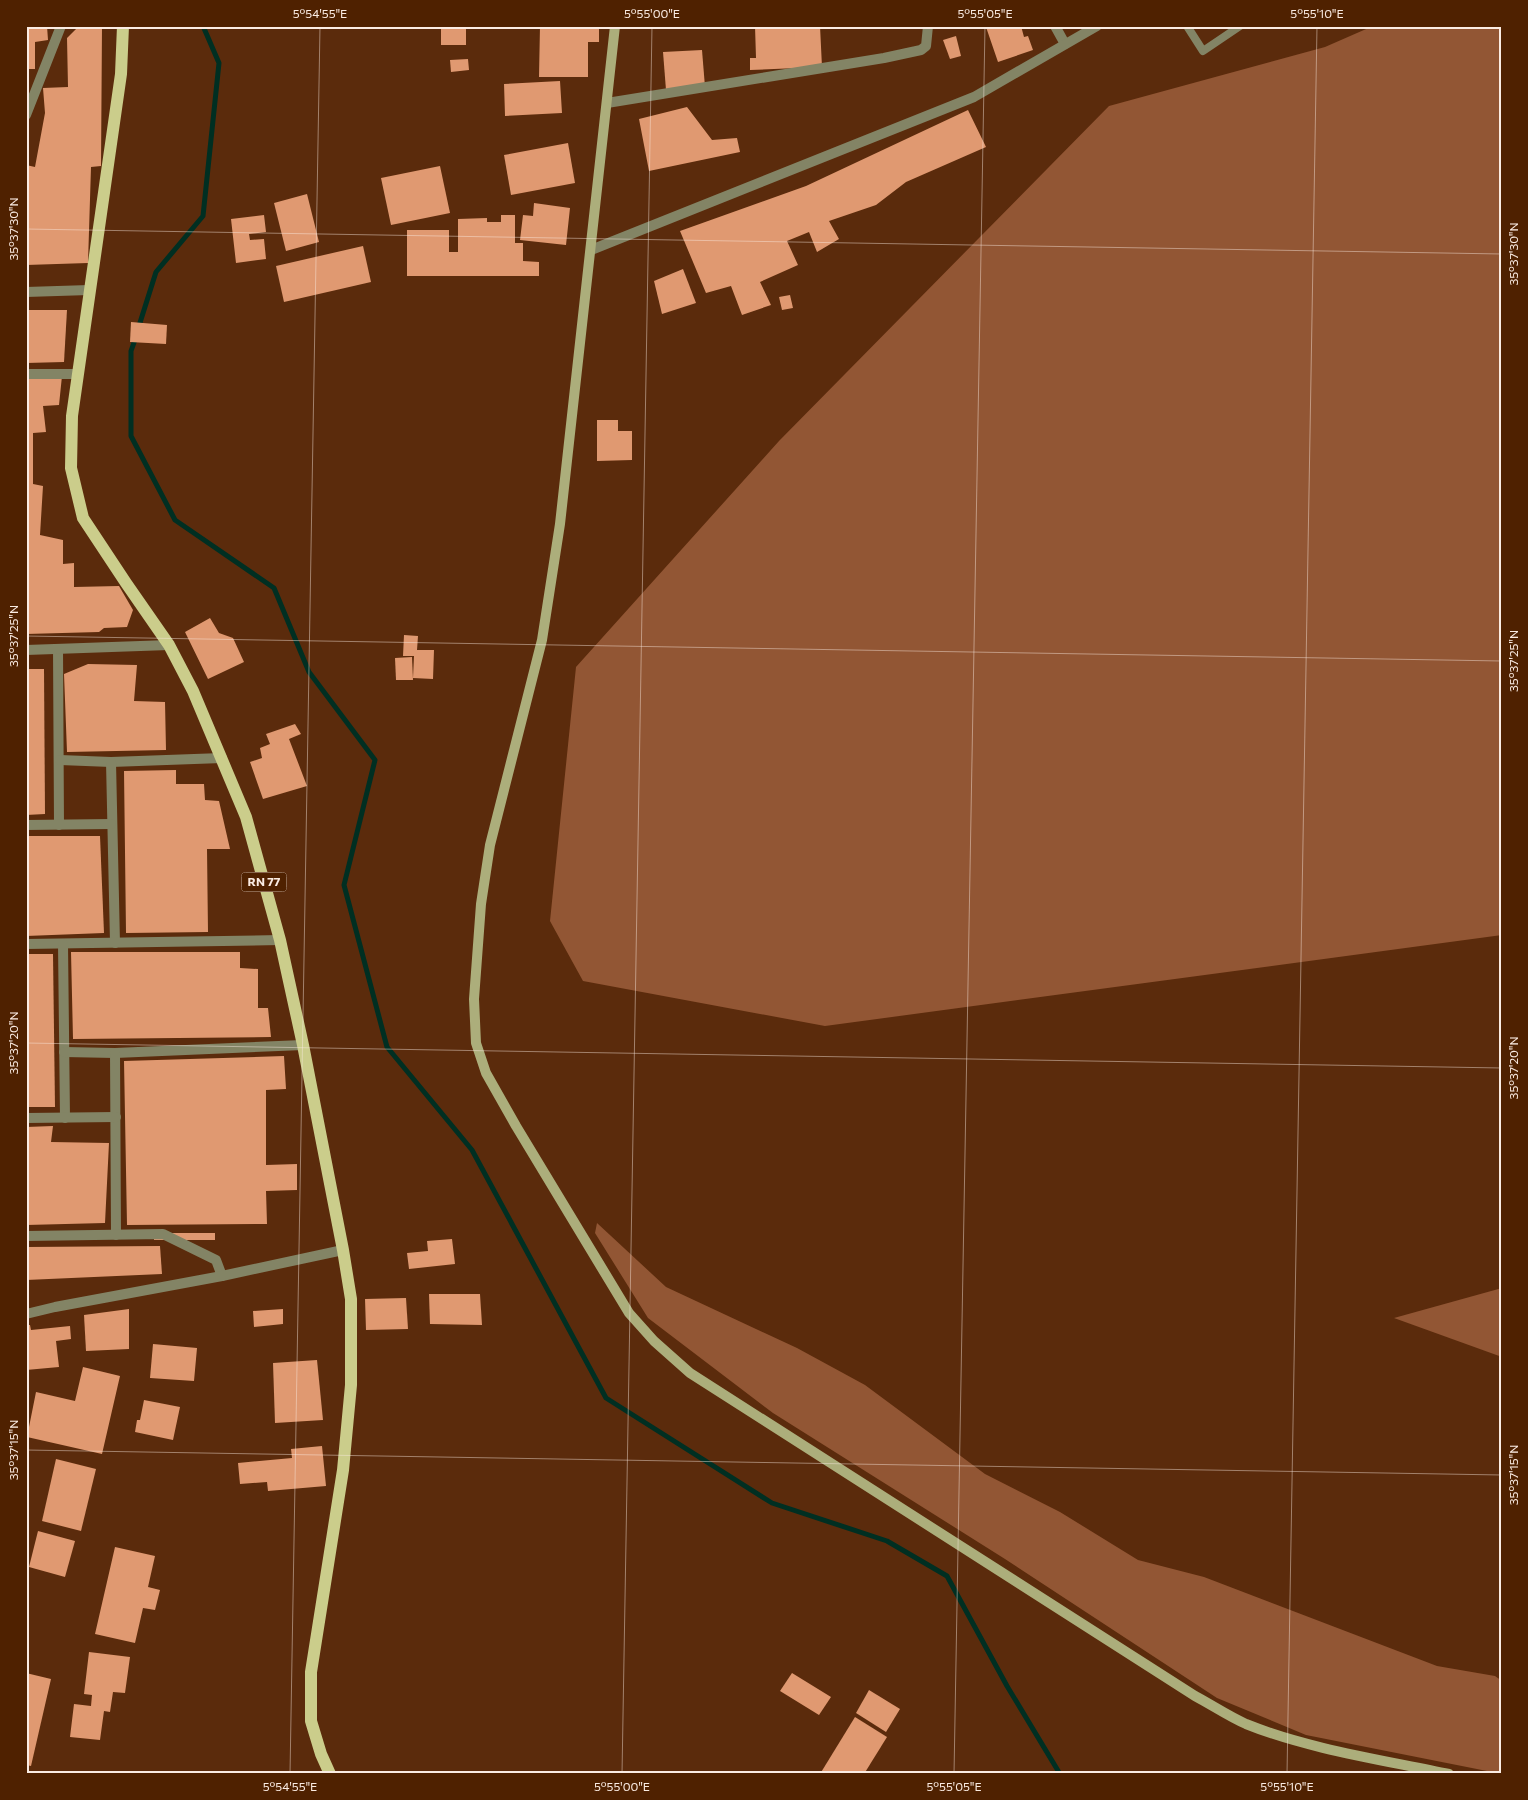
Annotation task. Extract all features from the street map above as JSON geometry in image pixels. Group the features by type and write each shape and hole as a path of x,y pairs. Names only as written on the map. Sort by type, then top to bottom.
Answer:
{"main road":[{"name":"RN 77","path":"123,26 121,74 72,416 71,468 83,518 169,645 193,691 246,817 280,940 303,1045 351,1299 351,1385 343,1470 311,1672 311,1722 321,1754 330,1774"},
{"path":"615,26 560,524 542,640 490,845 481,904 474,999 476,1043 486,1073 511,1119 629,1314 654,1341 690,1373 1195,1696 1244,1723 1283,1737 1449,1774"}],"street":[{"path":"26,115 61,26"},
{"path":"607,103 884,58 921,50 926,46 928,26"},
{"path":"1055,26 1065,44"},
{"path":"591,250 974,97 1097,26"},
{"path":"26,292 89,290"},
{"path":"26,374 78,374"},
{"path":"26,650 169,645"},
{"path":"58,649 59,825"},
{"path":"60,760 111,762 222,758"},
{"path":"111,762 115,943"},
{"path":"26,825 111,824"},
{"path":"26,944 280,940"},
{"path":"63,944 65,1118"},
{"path":"64,1052 115,1053 303,1045"},
{"path":"115,1053 116,1235"},
{"path":"26,1118 116,1117"},
{"path":"26,1236 163,1234 216,1260 222,1276"},
{"path":"26,1314 222,1276 343,1250"}],"lane":[{"path":"1187,26 1203,51 1240,26"}],"shaded area":[{"path":"1373,26 1502,26 1502,935 825,1026 583,981 550,921 576,667 779,441 1109,106 1325,47"},
{"path":"597,1223 666,1287 797,1348 865,1385 985,1474 1060,1512 1138,1560 1204,1577 1437,1666 1495,1676 1502,1681 1502,1774 1306,1735 1217,1698 1005,1559 773,1413 648,1318 595,1233"},
{"path":"1502,1288 1502,1357 1394,1318"}],"building":[{"path":"26,26 47,26 48,40 35,42 35,69 26,69"},
{"path":"79,26 102,26 101,166 91,167 88,263 26,265 26,165 35,167 45,113 43,88 68,87 67,38"},
{"path":"441,26 466,26 466,45 441,45"},
{"path":"540,26 599,26 599,42 588,42 588,77 539,77"},
{"path":"755,26 820,26 822,67 750,70 750,58 756,58"},
{"path":"1021,26 1024,37 1028,36 1033,50 998,62 986,27"},
{"path":"956,36 961,56 950,59 943,40"},
{"path":"702,50 705,87 666,90 663,52"},
{"path":"468,59 469,70 451,72 450,60"},
{"path":"560,81 562,113 505,116 504,84"},
{"path":"687,107 712,140 737,138 740,152 649,171 639,119"},
{"path":"968,110 986,147 906,182 876,205 829,221 839,239 817,252 809,232 787,241 798,265 760,282 771,305 742,315 731,286 706,293 680,231 806,186"},
{"path":"568,143 575,183 511,195 504,155"},
{"path":"440,166 450,213 391,225 381,178"},
{"path":"307,194 319,242 286,251 274,203"},
{"path":"534,203 570,208 566,245 520,240 523,215 533,216"},
{"path":"264,215 266,232 249,234 250,240 264,239 266,259 236,263 231,219"},
{"path":"501,215 515,215 515,243 523,243 523,261 539,262 539,276 407,276 407,230 449,230 449,252 458,252 458,219 487,218 487,222 501,222"},
{"path":"363,246 371,282 284,302 276,266"},
{"path":"683,269 696,303 662,314 654,281"},
{"path":"790,295 793,308 782,310 779,297"},
{"path":"26,310 67,310 64,362 26,363"},
{"path":"131,322 167,325 166,344 130,342"},
{"path":"62,376 59,405 43,406 46,432 33,433 33,484 43,486 40,535 63,540 63,564 74,563 74,587 119,586 133,610 127,627 104,628 99,632 26,634 26,377"},
{"path":"597,420 618,420 618,431 632,431 632,460 597,461"},
{"path":"210,618 219,633 233,638 244,662 208,679 185,632"},
{"path":"404,635 418,636 417,650 434,650 433,679 413,678 414,656 403,656"},
{"path":"412,657 413,680 396,680 395,658"},
{"path":"88,664 137,665 134,701 165,702 166,750 67,752 64,674"},
{"path":"26,669 44,669 45,814 26,815"},
{"path":"295,724 301,734 289,739 307,786 263,799 250,762 262,758 260,748 270,744 266,734"},
{"path":"176,770 176,784 204,784 205,800 219,801 230,849 207,849 208,932 126,933 124,771"},
{"path":"26,836 100,836 104,933 26,936"},
{"path":"71,952 240,952 240,968 258,969 258,1008 268,1008 271,1037 73,1039"},
{"path":"26,954 53,954 55,1107 26,1107"},
{"path":"284,1056 286,1089 266,1090 266,1165 297,1164 297,1190 266,1191 267,1224 127,1225 124,1061"},
{"path":"53,1126 51,1142 109,1143 105,1223 26,1225 26,1127"},
{"path":"154,1233 215,1233 215,1240 154,1240"},
{"path":"452,1239 455,1264 409,1269 407,1253 428,1251 427,1241"},
{"path":"160,1246 162,1274 26,1280 26,1247"},
{"path":"429,1294 480,1294 482,1325 430,1324"},
{"path":"406,1298 408,1329 366,1330 365,1299"},
{"path":"129,1309 129,1349 86,1351 84,1315"},
{"path":"283,1309 283,1324 254,1327 253,1311"},
{"path":"26,1325 30,1325 31,1330 70,1326 71,1339 56,1341 59,1367 26,1370"},
{"path":"153,1344 197,1348 194,1381 150,1378"},
{"path":"317,1360 323,1420 275,1423 273,1363"},
{"path":"83,1367 120,1376 102,1454 27,1437 36,1392 75,1401"},
{"path":"144,1400 180,1407 173,1440 135,1432 137,1420 140,1420"},
{"path":"322,1446 326,1486 268,1491 267,1482 240,1484 238,1463 292,1458 291,1449"},
{"path":"56,1459 96,1469 81,1531 42,1521"},
{"path":"38,1531 75,1541 65,1577 29,1567"},
{"path":"115,1547 155,1556 148,1587 160,1590 155,1610 143,1608 135,1643 95,1634"},
{"path":"89,1652 130,1657 125,1693 113,1692 110,1712 104,1711 100,1740 70,1737 74,1704 91,1706 92,1695 84,1694"},
{"path":"26,1673 51,1679 31,1766 26,1765"},
{"path":"792,1673 831,1697 819,1715 780,1691"},
{"path":"869,1690 900,1709 886,1732 856,1713"},
{"path":"855,1717 887,1737 864,1774 820,1774"}],"waterway":[{"path":"138,329 156,272 203,216 219,63 203,26"},
{"path":"136,337 131,351 131,436 175,520 274,588 309,672 375,760 344,885 387,1047 472,1150 606,1398 772,1503 887,1541 947,1576 1007,1686 1060,1774"}]}
